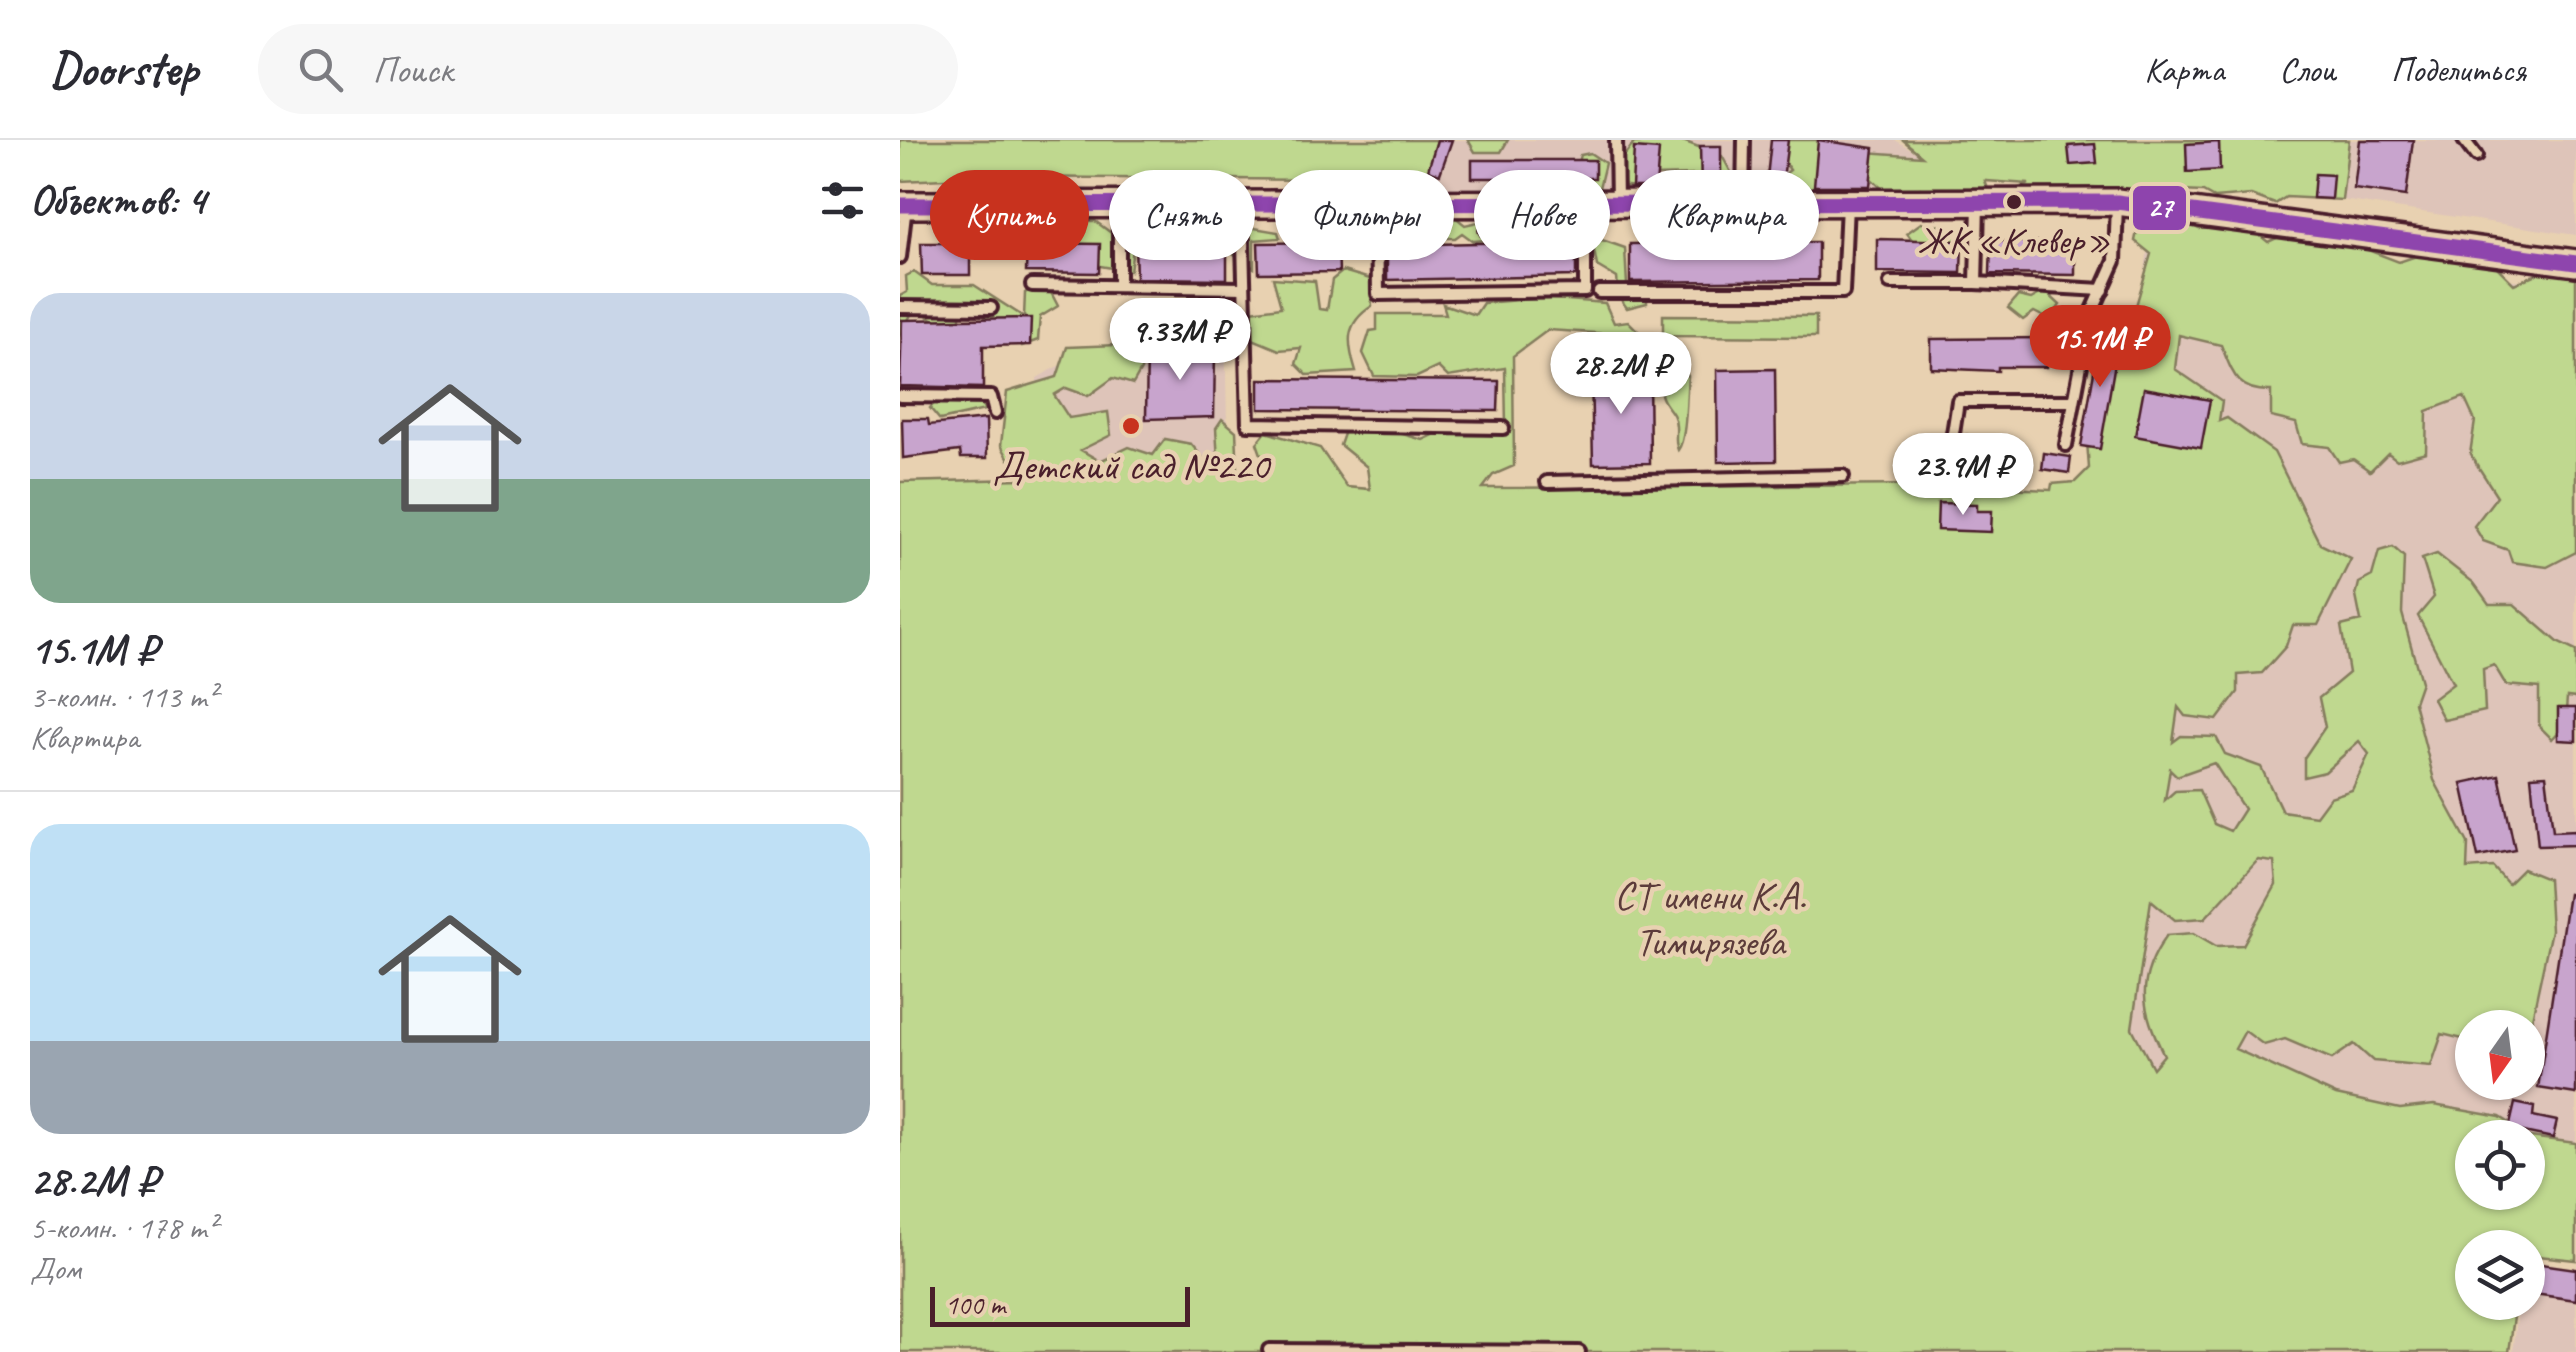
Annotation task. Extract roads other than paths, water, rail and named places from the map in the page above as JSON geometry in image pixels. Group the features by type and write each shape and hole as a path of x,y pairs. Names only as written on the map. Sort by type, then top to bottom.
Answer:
{"street":[{"path":"1819,203 2117,202 2576,264"},
{"path":"1610,203 1630,203"},
{"path":"903,205 1109,204"}],"lane":[{"path":"1616,140 1617,203"},
{"path":"1743,170 1744,140"},
{"path":"2464,140 2476,156"},
{"path":"2066,445 2071,401 2090,317 2115,260 2117,202"},
{"path":"1599,292 1843,292 1847,203"},
{"path":"1976,283 1978,203"},
{"path":"900,257 903,205"},
{"path":"1119,260 1119,286"},
{"path":"1242,260 1248,424 1504,428"},
{"path":"1378,260 1378,294 1585,291 1585,260"},
{"path":"1890,283 2104,290"},
{"path":"1032,285 1242,288"},
{"path":"900,307 991,308"},
{"path":"900,396 990,397 995,413"},
{"path":"1948,466 1958,401 2071,401"},
{"path":"1547,482 1843,476"},
{"path":"1269,1350 1578,1352"}],"place":[{"name":"ЖК «Клевер»","path":"2014,202"},
{"name":"Детский сад №220","path":"1131,426"}],"park label":[{"name":"СТ имени К.А. Тимирязева","path":"1710,919"}]}
